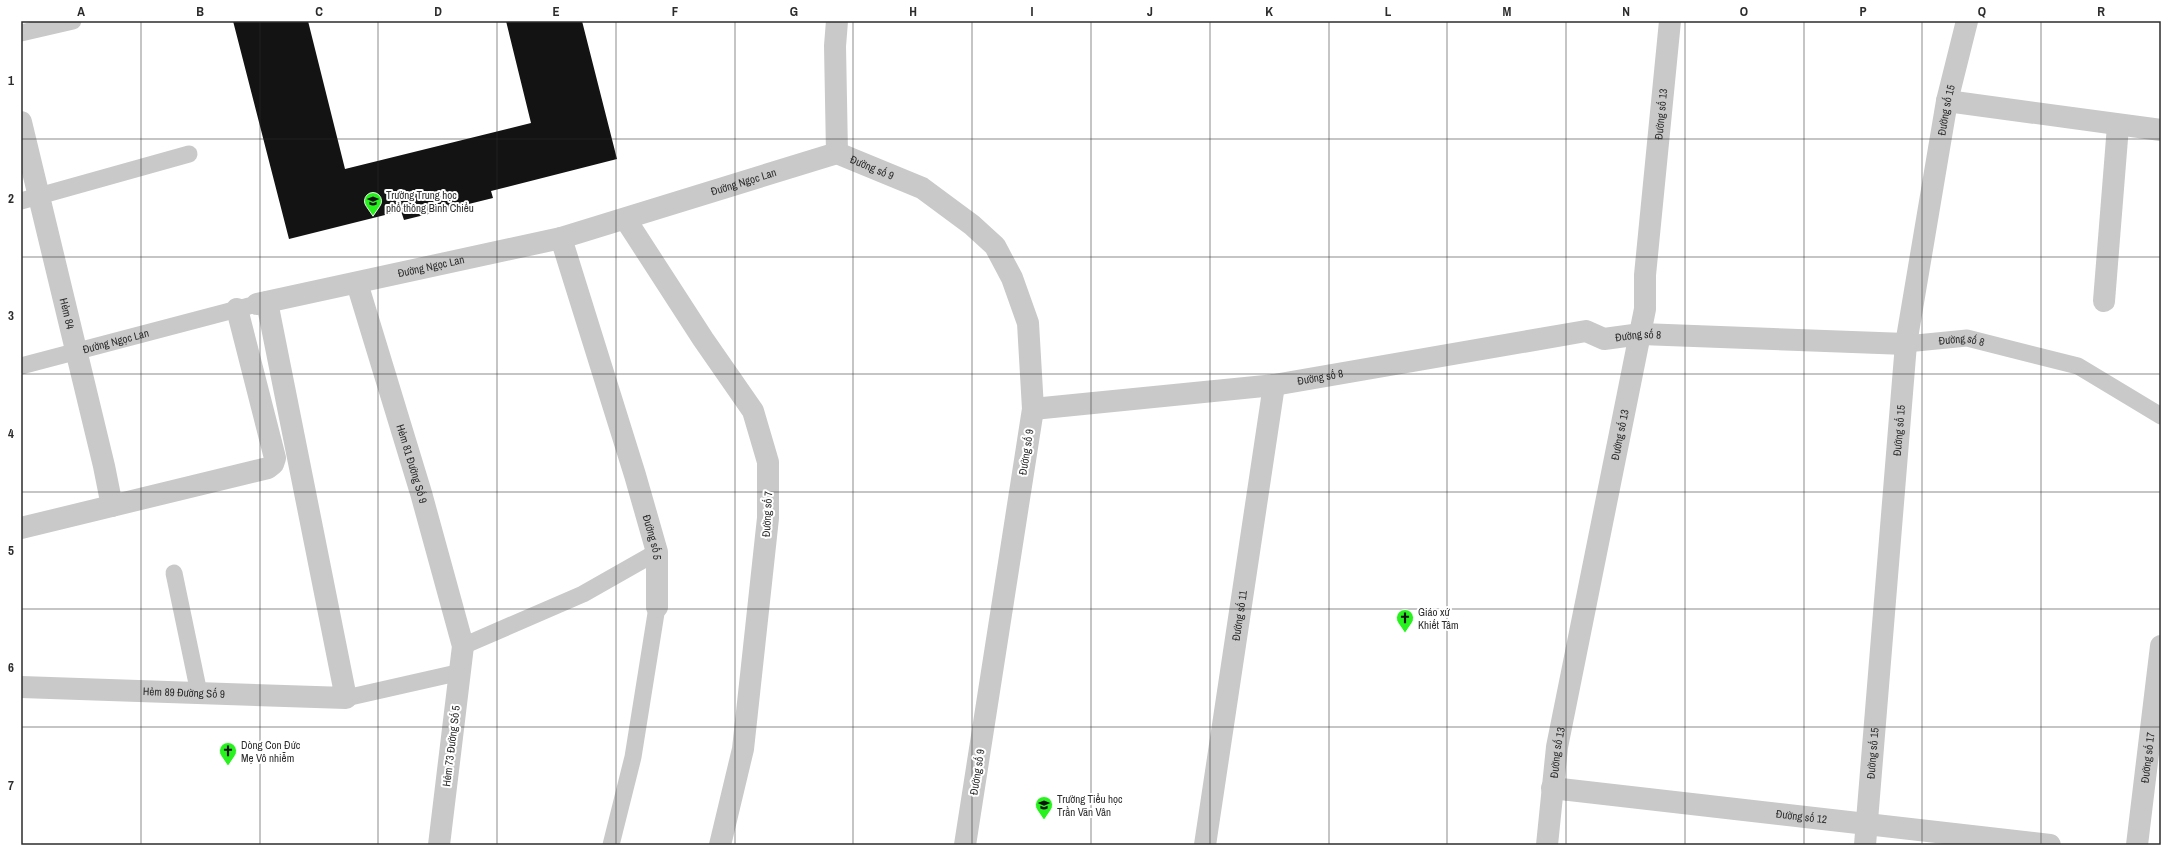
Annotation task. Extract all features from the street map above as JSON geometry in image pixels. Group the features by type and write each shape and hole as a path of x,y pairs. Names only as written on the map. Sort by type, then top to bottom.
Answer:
{"street":[{"path":"837,21 835,46 837,153"},
{"name":"Đường số 13","path":"1547,845 1557,747 1645,309 1645,275 1670,21"},
{"name":"Đường số 15","path":"1866,835 1906,344 1947,101 1967,21"},
{"path":"1947,101 2118,126 2161,130"},
{"name":"Hẻm 84","path":"21,122 30,199 76,352 112,506"},
{"path":"2104,301 2118,126"},
{"name":"Đường Ngọc Lan","path":"254,305 561,238 626,220 837,153"},
{"name":"Đường số 9","path":"837,153 922,188 972,225 995,246 1012,278 1028,323 1033,410 965,845"},
{"name":"Đường số 7","path":"626,220 703,339 754,411 768,462 768,518 744,749 720,845"},
{"name":"Đường số 5","path":"561,238 635,475 657,552 657,607"},
{"name":"Hẻm 81 Đường Số 9","path":"357,283 464,646"},
{"path":"21,528 268,468 273,464 275,458 254,305"},
{"path":"254,305 346,698"},
{"name":"Đường số 8","path":"1033,410 1274,385 1586,331 1604,339 1641,334 1906,344"},
{"name":"Đường số 11","path":"1205,845 1274,385"},
{"name":"Hẻm 73 Đường Số 5","path":"438,845 464,646"},
{"name":"Đường số 17","path":"2137,845 2161,646"},
{"name":"Hẻm 89 Đường Số 9","path":"21,687 346,698"},
{"name":"Đường số 12","path":"1552,788 1866,835 2050,845"}],"lane":[{"path":"21,33 73,21"},
{"path":"30,199 189,154"},
{"name":"Đường Ngọc Lan","path":"21,366 254,305"},
{"name":"Đường số 8","path":"1906,344 1967,338 2078,366 2161,416"},
{"path":"464,646 583,594 657,552"},
{"path":"174,573 199,693"},
{"name":"Đường số 5","path":"611,845 633,757 657,607"},
{"path":"346,698 461,672"}],"building":[{"path":"233,21 308,21 345,169 531,123 506,21 582,21 617,159 491,191 493,198 404,220 401,211 289,239"}],"place":[{"name":"Trường Trung học phổ thông Bình Chiểu","path":"373,216"},
{"name":"Giáo xứ Khiết Tâm","path":"1405,633"},
{"name":"Dòng Con Đức Mẹ Vô nhiễm","path":"228,766"},
{"name":"Trường Tiểu học Trần Văn Vân","path":"1044,820"}]}
